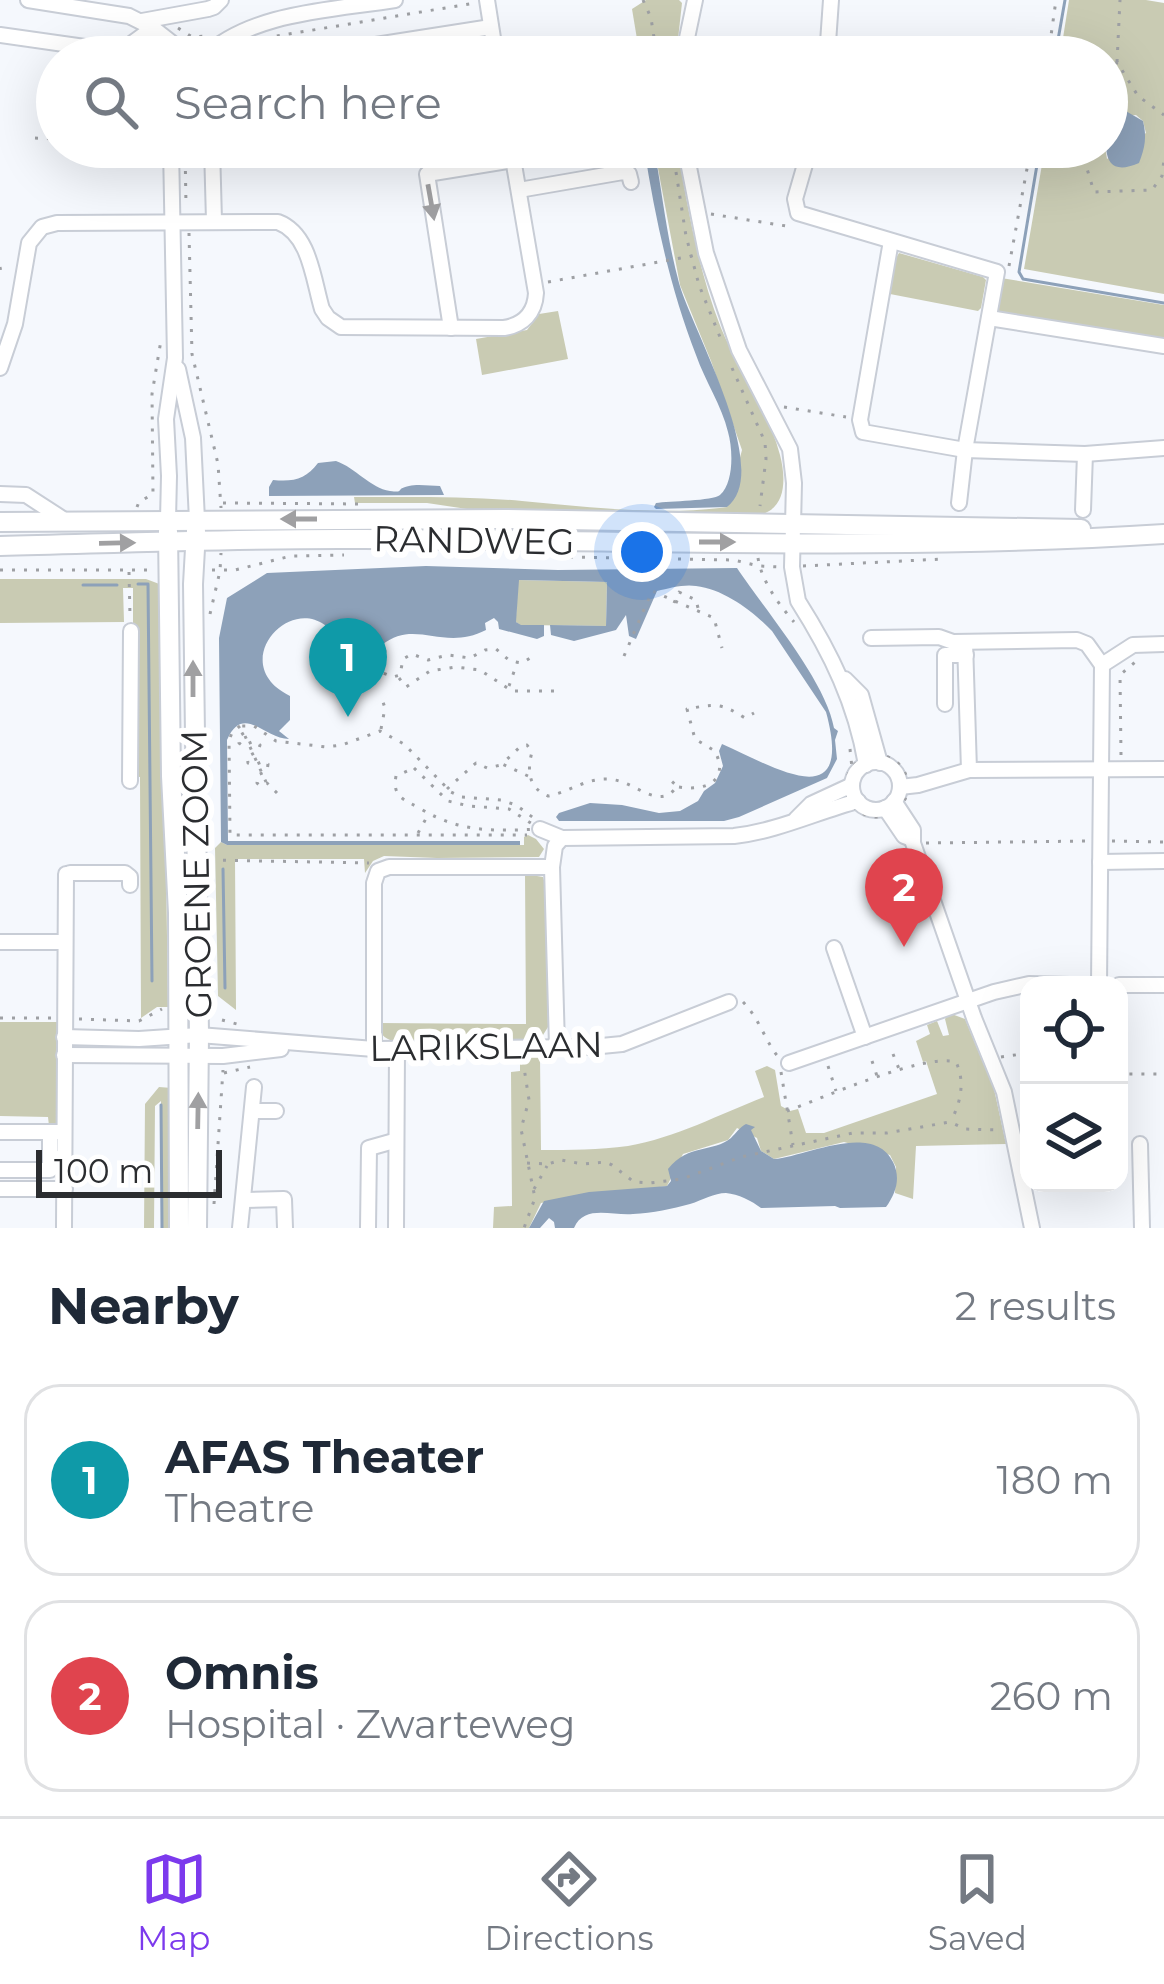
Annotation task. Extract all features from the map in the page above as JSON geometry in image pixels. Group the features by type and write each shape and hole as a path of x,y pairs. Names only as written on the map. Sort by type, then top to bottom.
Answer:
{"main road":[{"name":"RANDWEG","path":"0,522 197,520 221,511 758,522 794,532"},
{"name":"GROENE ZOOM","path":"168,520 178,913 179,1228"},
{"name":"GROENE ZOOM","path":"196,1228 199,1045 193,569 197,520"},
{"name":"RANDWEG","path":"0,545 361,539 758,542 794,532 992,526 1164,533"}],"street":[{"path":"28,0 152,22 208,9 220,0"},
{"path":"233,36 256,24 337,5 395,0"},
{"path":"487,0 492,36"},
{"path":"686,36 694,0"},
{"path":"828,36 831,0"},
{"path":"137,36 152,22"},
{"path":"152,22 167,36"},
{"path":"433,36 491,27"},
{"path":"0,34 36,39"},
{"path":"168,520 166,419 176,358 180,222 174,168"},
{"path":"213,168 214,221"},
{"path":"451,328 427,174 452,168"},
{"path":"0,368 29,243 42,227 57,223 278,222 294,230 303,245 322,309 338,326 504,328 517,324 534,307 535,284 515,168"},
{"path":"687,168 690,216 739,350 790,449 798,601 842,676 861,694 870,760"},
{"path":"804,168 795,200 798,213 997,272 959,503"},
{"path":"519,190 623,172 631,182"},
{"path":"891,241 860,420 863,432 965,450 1084,454 1164,448"},
{"path":"989,318 1164,346"},
{"path":"176,358 193,438 197,520"},
{"path":"1083,510 1084,454"},
{"name":"RANDWEG","path":"0,494 26,495 63,519"},
{"path":"130,631 130,782"},
{"path":"871,638 939,637 965,648"},
{"path":"945,704 945,655 965,648 1077,640 1087,644 1102,665 1099,976"},
{"path":"1102,665 1133,645 1160,644"},
{"path":"965,648 969,770"},
{"path":"870,760 856,773 853,785 858,801 867,808 969,770 1164,769"},
{"path":"870,760 894,771 904,836 913,841 1004,1092 1032,1228"},
{"path":"796,819 812,804 853,785"},
{"path":"556,1046 552,867 556,846 552,834 734,836 761,833 858,801"},
{"path":"1100,862 1164,861"},
{"path":"374,1048 374,883 380,869 552,867"},
{"path":"0,1170 50,1170 64,1055 68,873 125,874 130,885"},
{"path":"0,942 65,942"},
{"path":"834,948 865,1037"},
{"path":"1128,985 1164,985"},
{"path":"783,1060 1020,986"},
{"name":"LARIKSLAAN","path":"178,1046 591,1047 622,1043 729,1002"},
{"path":"64,1037 139,1039 178,1046"},
{"path":"64,1055 178,1046"},
{"path":"396,1228 397,1048"},
{"path":"240,1228 254,1087"},
{"path":"252,1111 276,1111"},
{"path":"0,1132 57,1132"},
{"path":"57,1132 65,1189 64,1228"},
{"path":"368,1228 369,1148 394,1141"},
{"path":"1140,1144 1142,1228"},
{"path":"0,1189 65,1189"},
{"path":"244,1200 284,1199 285,1228"}],"path":[{"path":"278,36 487,0"},
{"path":"643,0 654,36"},
{"path":"1051,36 1055,0"},
{"path":"1118,36 1120,0"},
{"path":"152,22 189,36"},
{"path":"1128,80 1138,96 1164,116"},
{"path":"1087,168 1094,192 1152,190 1162,176 1164,160"},
{"path":"184,168 180,222 192,354 218,464 221,511 370,504"},
{"path":"997,272 1008,267 1027,169"},
{"path":"675,170 690,216 691,256 701,292 765,442 758,522"},
{"path":"690,216 706,213 786,226 798,213"},
{"path":"535,284 691,256"},
{"path":"0,267 2,278"},
{"path":"135,520 139,502 153,494 152,394 160,325"},
{"path":"783,408 860,420"},
{"name":"RANDWEG","path":"221,541 220,571 291,556 345,555"},
{"path":"136,542 136,570"},
{"path":"758,542 759,566 797,626"},
{"name":"RANDWEG","path":"566,557 734,560 759,566"},
{"path":"0,570 169,569"},
{"path":"129,570 130,631"},
{"path":"624,656 652,590 715,618 722,648"},
{"path":"675,602 679,592 696,599 700,614"},
{"path":"1121,755 1120,675 1160,644"},
{"path":"398,677 409,655 473,657 496,649 517,663 535,655"},
{"path":"385,650 383,673 398,677 406,687 438,669 474,669 512,692 560,692"},
{"path":"473,657 474,669"},
{"path":"435,659 438,669"},
{"path":"508,688 517,663"},
{"path":"380,731 383,701"},
{"path":"447,789 476,763 487,768 502,764 520,747 529,746 528,776 542,794 552,796 601,778 660,798 670,796 677,788 708,786 720,766 716,751 695,740 687,710 716,704 745,718 754,713"},
{"path":"380,731 326,747 276,741 254,726 241,726 230,740 230,835 552,834"},
{"path":"241,726 244,733 238,743 254,741 260,746 247,757 248,763 268,764 257,784 267,783 277,793"},
{"path":"380,731 404,745 447,789 461,797 516,805 550,826 552,834"},
{"path":"870,760 887,757 900,766 898,797"},
{"path":"502,764 528,776"},
{"path":"414,768 448,801 509,809 552,834 460,828 398,797 396,776 414,768"},
{"path":"667,776 677,788"},
{"path":"418,835 428,814"},
{"path":"913,841 1164,842"},
{"path":"209,860 362,861 380,869"},
{"path":"729,1002 742,1002 754,1014 783,1060 793,1146"},
{"path":"0,1018 139,1021 160,1009 178,1009"},
{"path":"518,1047 529,1100 521,1129 535,1198 524,1228"},
{"path":"822,1051 836,1093"},
{"path":"893,1054 899,1071"},
{"path":"991,1059 1020,1054"},
{"path":"787,1111 943,1059 956,1062 959,1069 961,1099 950,1122"},
{"path":"872,1061 878,1078"},
{"path":"1128,1074 1164,1074"},
{"path":"527,1163 604,1162 634,1182 671,1181 741,1157 853,1133 886,1133 950,1122 964,1129 1012,1128"},
{"path":"533,1190 548,1164"}],"green space":[{"path":"646,0 679,0 678,36 636,36 632,9"},
{"path":"1069,0 1164,3 1164,294 1024,269 1041,168 1128,168 1128,145 1146,133 1143,121 1128,116 1128,36 1063,36"},
{"path":"658,168 681,168 713,306 775,439 783,483 779,500 768,512 487,512 427,503 355,503 354,497 438,497 651,511 727,507 742,450 680,285"},
{"path":"899,253 983,277 981,308 890,294"},
{"path":"1001,278 1164,305 1164,341 999,314"},
{"path":"558,311 568,359 482,375 476,339 527,330 539,314"},
{"path":"0,579 146,579 162,585 168,1007 157,1007 141,1018 133,588 123,588 124,622 0,623"},
{"path":"518,580 607,582 606,626 520,625 516,622"},
{"path":"528,835 544,849 539,857 384,856 373,861 365,873 364,859 235,859 236,1010 218,996 215,848 221,842 524,845"},
{"path":"525,874 543,877 546,887 548,1027 543,1035 533,1040 385,1037 379,1023 526,1024"},
{"path":"949,1013 965,1019 994,1089 1006,1144 916,1146 913,1199 895,1193 896,1167 890,1155 844,1142 774,1159 761,1151 757,1138 737,1128 728,1140 683,1154 667,1186 541,1203 529,1228 493,1228 494,1207 512,1206 511,1072 520,1071 520,1057 540,1057 541,1150 628,1146 680,1131 764,1097 755,1071 767,1066 775,1070 781,1106 798,1109 806,1133 824,1133 937,1094 916,1041 930,1034 927,1025 937,1021 943,1036 949,1035 945,1019"},
{"path":"0,1022 59,1022 58,1126 49,1126 48,1117 0,1116"},
{"path":"159,1087 172,1088 175,1228 161,1228 161,1101 155,1106 154,1228 144,1228 145,1104"}],"water":[{"path":"1128,112 1143,121 1145,142 1139,163 1128,166"},
{"path":"648,168 657,168 679,283 736,433 739,489 727,507 654,507 720,495 728,482 731,456 725,422 687,330 658,226"},
{"path":"336,461 383,489 440,486 444,495 269,496 273,480 299,478 318,463"},
{"path":"426,566 737,568 819,689 838,731 837,759 827,778 724,821 559,821 559,813 590,803 659,813 680,811 715,783 723,766 722,744 804,776 820,775 829,765 832,745 826,712 772,631 728,597 691,586 657,591 636,639 629,636 626,615 616,630 574,641 551,635 550,625 606,626 607,582 519,580 516,622 544,625 544,636 537,639 499,629 494,618 485,623 486,630 471,636 406,634 382,645 375,638 365,648 341,646 326,626 309,619 291,621 266,646 263,663 270,681 290,696 290,720 279,731 289,739 247,723 233,729 227,740 228,841 520,841 520,845 221,842 219,638 227,598 267,573"},
{"path":"746,1124 755,1127 751,1130 761,1151 774,1159 838,1144 870,1144 883,1150 897,1174 892,1196 886,1207 761,1208 740,1196 722,1193 655,1212 592,1214 574,1228 555,1228 549,1218 540,1228 529,1228 544,1201 667,1186 671,1181 668,1169 676,1161 724,1143"}],"waterway":[{"path":"1059,36 1065,0"},
{"path":"1036,168 1019,272 1023,279 1164,303"},
{"path":"138,584 148,584 152,981"},
{"path":"83,585 117,585"},
{"path":"223,869 225,988"},
{"path":"161,1105 162,1228"}],"place":[{"name":"AFAS Theater","path":"348,717"},
{"name":"Omnis","path":"904,947"}]}
